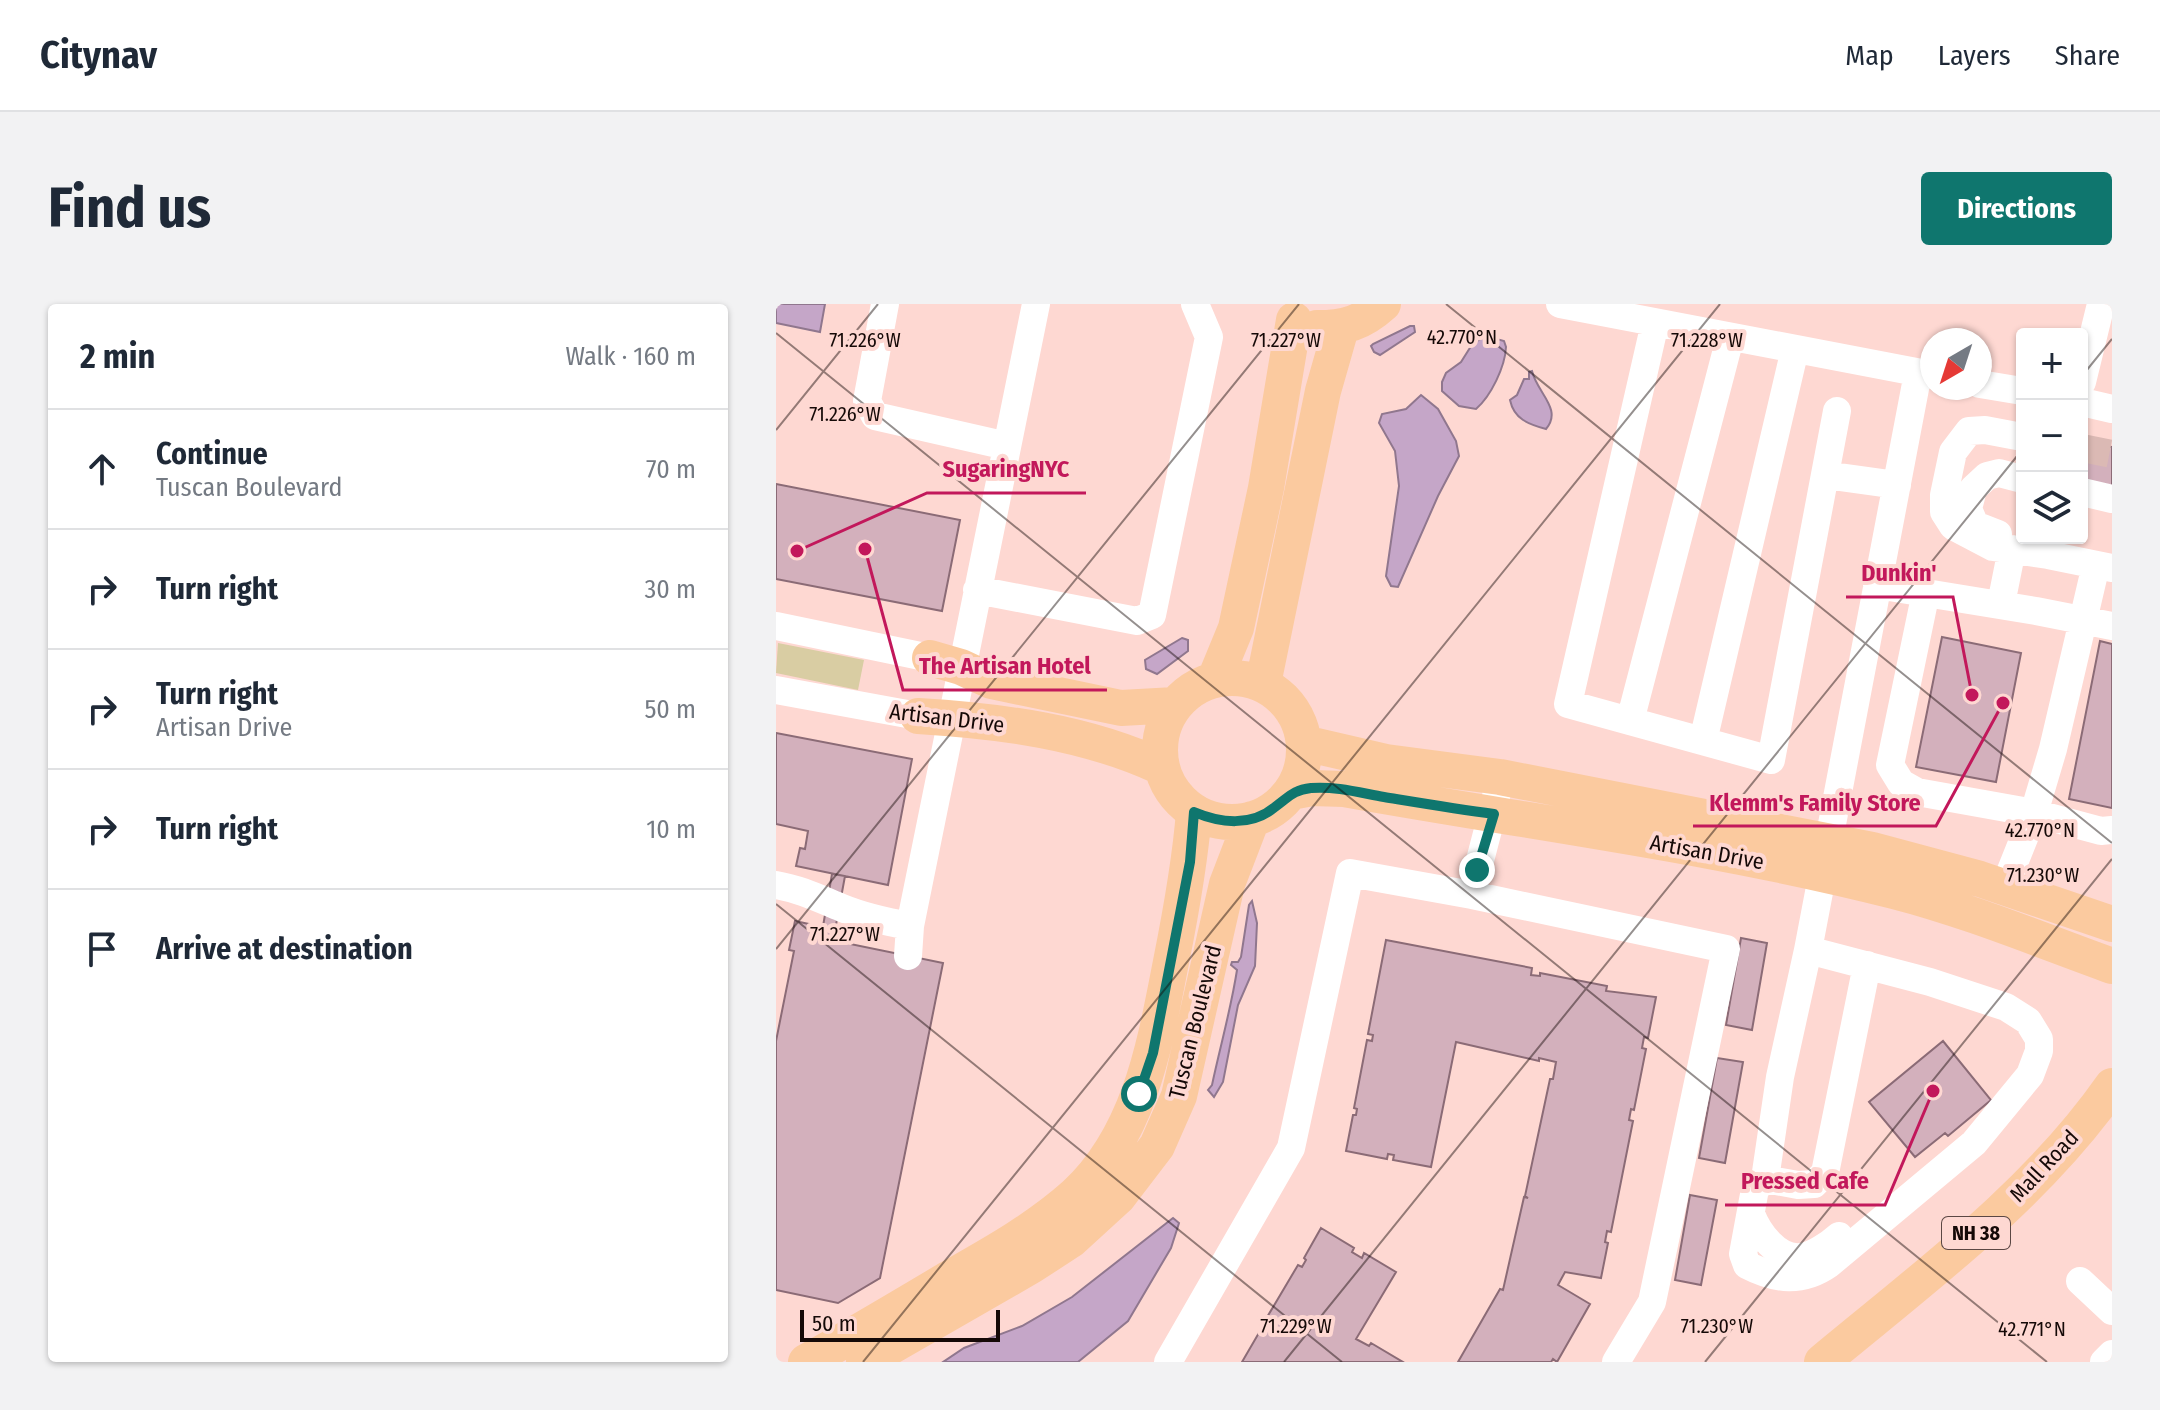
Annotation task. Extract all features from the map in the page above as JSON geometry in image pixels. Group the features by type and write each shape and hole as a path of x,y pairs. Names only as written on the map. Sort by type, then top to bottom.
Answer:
{"main road":[{"path":"1215,679 1232,639 1269,474 1284,312 1316,328 1341,328 1363,320 1383,304"},
{"path":"1263,684 1323,391 1341,328"},
{"name":"Artisan Drive","path":"946,662 991,681 1121,708 1175,705"},
{"path":"1240,677 1263,684 1283,699 1297,719 1304,743 1299,777 1291,792 1274,809 1252,819 1232,822 1194,812 1176,796 1161,767 1159,750 1163,726 1175,705 1193,688 1215,679 1240,677"},
{"name":"Artisan Drive","path":"935,717 982,719 1101,743 1161,767"},
{"name":"Artisan Drive","path":"1304,743 1386,762 1500,777 1826,858 1895,891 1973,915 2112,966"},
{"name":"Artisan Drive","path":"1291,792 1312,788 1344,789 1494,814 1826,858 1872,850 2004,888 2112,924"},
{"name":"Tuscan Boulevard","path":"855,1355 1043,1221 1077,1193 1100,1165 1139,1094 1153,1053 1190,862 1194,812"},
{"name":"Tuscan Boulevard","path":"806,1362 855,1355 1031,1266 1071,1240 1118,1197 1157,1146 1179,1096 1227,884 1252,819"},
{"name":"Mall Road","path":"1822,1362 2002,1210 2076,1133 2112,1086"}],"street":[{"path":"885,304 867,401 875,416 1007,446"},
{"path":"908,956 935,717 946,662 977,590 1036,304"},
{"path":"977,590 1137,621 1152,615 1209,337 1195,304"},
{"path":"2088,357 2101,304"},
{"path":"1580,306 1920,373"},
{"path":"1655,323 1568,704 1771,760 1837,411"},
{"path":"1630,721 1730,338"},
{"path":"1703,741 1795,349"},
{"path":"1992,386 2016,390"},
{"path":"1822,1247 1799,1241 1771,1221 1766,1208 1770,1193 1765,1179 1780,1077 1808,950 1877,585 1897,485 1920,394"},
{"path":"2088,403 2112,409"},
{"path":"2004,888 2034,813 2084,620 2104,566 1993,547 1953,526 1944,512 1944,495 1953,452 1969,431 1985,430 2016,436"},
{"path":"2012,549 2000,535 1975,525 1968,509 1973,489 1987,476 1999,473 2016,477"},
{"path":"1825,475 1897,485"},
{"path":"2088,493 2112,499"},
{"path":"2001,604 2012,549"},
{"path":"1877,585 2001,604 2112,626"},
{"path":"1926,592 1890,765 1901,783 1917,792 2034,813 2101,831 2112,830"},
{"name":"Artisan Drive","path":"776,626 946,662"},
{"name":"Artisan Drive","path":"776,690 935,717"},
{"path":"1472,895 1494,814 1500,777"},
{"path":"1168,1362 1291,1148 1350,873 1472,895 1726,949 1652,1302 1616,1362"},
{"path":"776,885 883,922 910,926"},
{"path":"1765,1179 1755,1189 1743,1254 1747,1265 1785,1277 1803,1278 1816,1274 1974,1143 2030,1075 2039,1051 2039,1039 2028,1021 2006,1007 1930,982 1808,950"},
{"path":"1765,1179 1798,1185 1814,1184 1825,1173 1867,965"},
{"path":"1751,1214 1766,1241 1790,1256 1800,1258 1833,1241 1964,1130 1998,1111"},
{"path":"2080,1281 2112,1311"},
{"path":"2104,1362 2112,1354"}],"shaded area":[{"path":"776,304 825,304 820,332 776,323"},
{"path":"1414,326 1415,332 1380,355 1374,352 1373,344"},
{"path":"1486,336 1504,341 1505,355 1500,372 1487,397 1476,409 1459,406 1442,391 1442,382 1446,373 1461,362 1473,343"},
{"path":"1532,371 1552,415 1546,429 1523,420 1510,400 1517,395 1524,379 1529,379 1529,372"},
{"path":"1421,395 1438,409 1456,441 1459,456 1398,587 1391,586 1386,576 1399,486 1395,451 1379,423 1382,414 1406,409"},
{"path":"1182,638 1188,640 1188,651 1157,674 1146,669 1145,660"},
{"path":"778,643 864,660 858,690 776,673"},
{"path":"1252,901 1257,923 1255,966 1238,1005 1223,1082 1214,1097 1208,1090 1212,1085 1235,985 1237,970 1231,965 1241,957"},
{"path":"1173,1218 1179,1223 1171,1248 1128,1321 1078,1362 943,1362 964,1348 1022,1326 1072,1297"}],"building":[{"path":"2088,442 2112,447 2112,486 2088,481"},
{"path":"776,484 960,520 942,611 776,579"},
{"path":"1942,637 2021,653 1996,782 1916,767"},
{"path":"2100,641 2112,644 2112,808 2069,799"},
{"path":"776,733 912,759 888,885 796,866 800,848 805,849 808,831 776,824"},
{"path":"832,874 845,876 833,941 821,938"},
{"path":"795,921 823,927 821,938 943,963 880,1278 838,1303 776,1290 776,1041 794,951 789,950"},
{"path":"1741,938 1767,943 1752,1030 1726,1025"},
{"path":"1386,940 1532,968 1531,975 1540,976 1540,973 1607,986 1606,991 1656,997 1648,1038 1644,1037 1642,1048 1646,1049 1634,1110 1631,1109 1629,1120 1633,1121 1611,1232 1607,1231 1605,1242 1608,1243 1601,1278 1565,1272 1558,1285 1590,1304 1557,1362 1553,1359 1551,1362 1458,1362 1500,1289 1503,1290 1524,1197 1528,1198 1525,1196 1556,1062 1456,1042 1431,1167 1393,1160 1394,1155 1388,1154 1387,1159 1346,1151 1353,1115 1356,1115 1357,1109 1354,1108 1367,1040 1372,1041 1373,1035 1368,1034"},
{"path":"1943,1041 1991,1100 1948,1136 1945,1133 1915,1157 1869,1102"},
{"path":"1717,1058 1743,1062 1725,1163 1699,1158"},
{"path":"1690,1195 1717,1200 1701,1285 1675,1280"},
{"path":"1321,1228 1354,1248 1352,1252 1362,1258 1364,1253 1396,1272 1356,1339 1369,1346 1371,1343 1403,1362 1242,1362 1298,1265 1302,1267"}],"tunnel":[{"path":"2088,449 2112,454"}],"place":[{"name":"The Artisan Hotel","path":"865,549"},
{"name":"SugaringNYC","path":"797,551"},
{"name":"Dunkin'","path":"1972,695"},
{"name":"Klemm's Family Store","path":"2003,703"},
{"name":"Pressed Cafe","path":"1933,1091"}],"route":[{"path":"1139,1094 1153,1053 1190,862 1194,812 1232,822 1252,819 1274,809 1291,792 1312,788 1344,789 1494,814 1477,870"}]}
